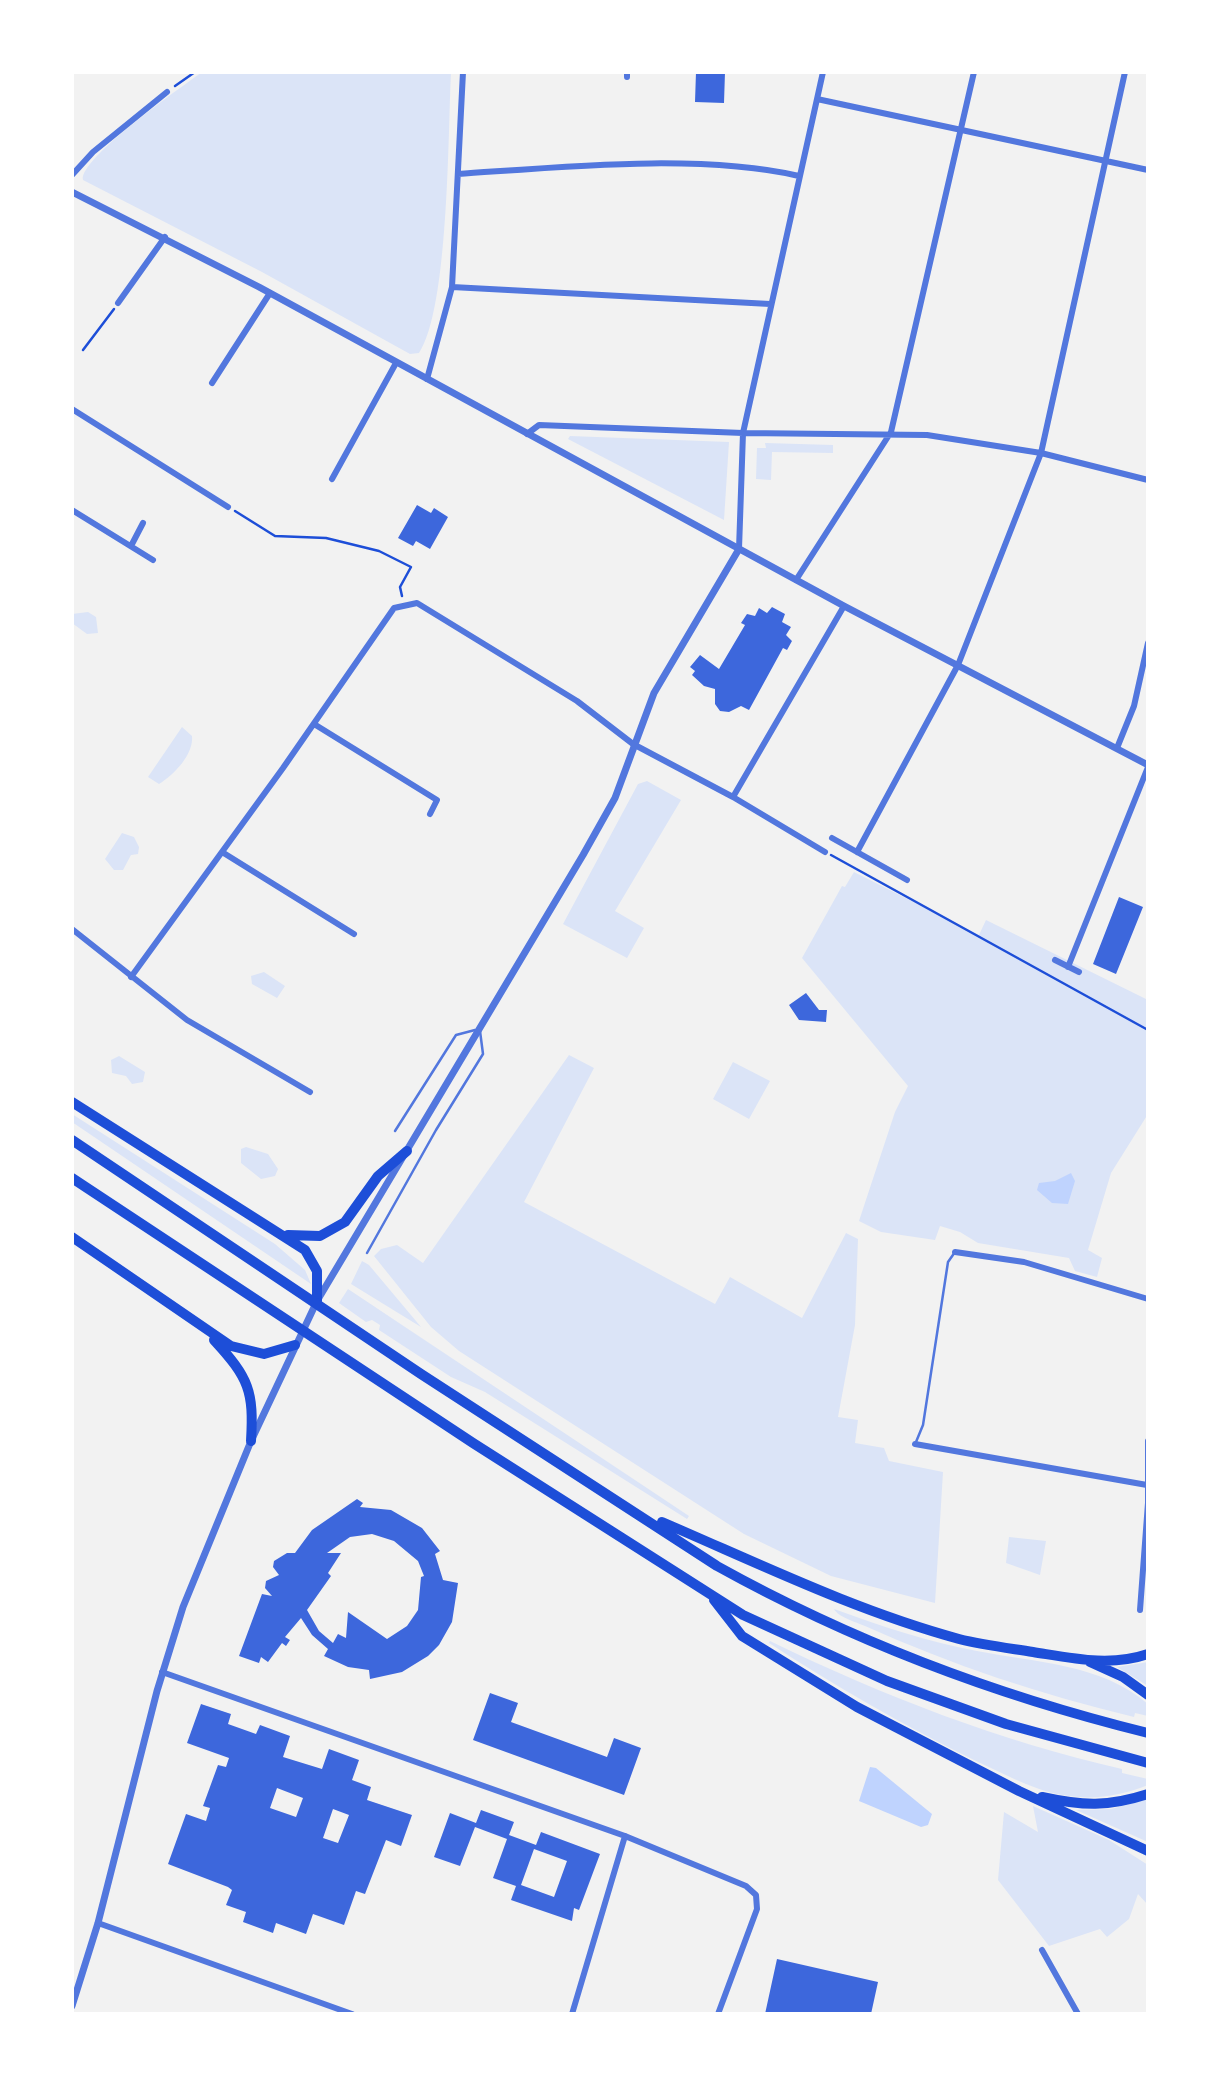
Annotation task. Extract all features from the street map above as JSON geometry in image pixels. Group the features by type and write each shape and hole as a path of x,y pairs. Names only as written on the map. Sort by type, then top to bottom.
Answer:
{"highway":[{"path":"72,1102 304,1250 314,1264 319,1282 317,1301"},
{"path":"72,1140 421,1374 717,1566 826,1623 896,1653 1012,1693 1148,1733"},
{"path":"270,1227 292,1237 320,1236 345,1222 378,1176 407,1151"},
{"path":"72,1178 473,1443 743,1615 887,1681 1006,1724 1148,1763"},
{"path":"72,1186 122,1211"},
{"path":"72,1237 231,1346 251,1352 272,1353 295,1345"},
{"path":"204,1330 248,1385 253,1408 251,1441"},
{"path":"637,1512 883,1616 962,1640 1087,1661 1130,1660 1148,1654"},
{"path":"710,1595 742,1636 857,1707 1019,1791 1148,1851"},
{"path":"1087,1661 1123,1677 1148,1695"},
{"path":"1019,1791 1081,1806 1122,1803 1148,1794"}],"street":[{"path":"427,379 452,287 463,72"},
{"path":"72,2006 98,1923 162,1672 189,1590 251,1441 317,1301 615,798 654,693 739,549 743,433 822,72"},
{"path":"796,580 891,432 974,72"},
{"path":"857,852 958,665 1041,453 1125,72"},
{"path":"72,175 101,145 167,92"},
{"path":"817,99 1148,170"},
{"path":"458,174 640,165 738,168 799,176"},
{"path":"72,192 165,237 270,293 844,606 1148,766 1069,967"},
{"path":"118,303 165,237"},
{"path":"452,287 770,304"},
{"path":"212,383 270,293"},
{"path":"332,479 396,363"},
{"path":"72,409 228,507"},
{"path":"527,434 539,425 743,433 891,432 1041,453 1148,480"},
{"path":"72,510 153,560"},
{"path":"131,546 143,523"},
{"path":"131,977 314,724 394,608 417,603 577,701 633,744 733,797 825,852"},
{"path":"733,797 844,606"},
{"path":"1117,748 1134,706 1148,643"},
{"path":"314,724 438,800 429,814"},
{"path":"832,838 907,880"},
{"path":"222,852 354,934"},
{"path":"72,929 187,1020 310,1092"},
{"path":"1055,960 1079,972"},
{"path":"955,1252 1024,1262 1148,1299"},
{"path":"1140,1610 1148,1441"},
{"path":"915,1444 1147,1485"},
{"path":"162,1672 625,1836 737,1881 756,1895 757,1909 718,2014"},
{"path":"572,2014 625,1836"},
{"path":"98,1923 352,2014"},
{"path":"1042,1950 1078,2014"}],"lane":[{"path":"367,1253 436,1130 483,1054 479,1029 456,1035 395,1131"},
{"path":"915,1444 923,1425 948,1262 955,1252"}],"path":[{"path":"167,92 195,72"},
{"path":"83,350 118,303"},
{"path":"228,507 275,536 326,538 379,551 411,567 400,587 405,606"},
{"path":"825,852 1148,1030"}],"shaded area":[{"path":"202,72 451,72 442,260 429,331 419,353 410,354 262,272 83,180 86,170 114,140"},
{"path":"570,436 729,442 724,520 568,439"},
{"path":"765,443 833,445 833,453 772,452 771,480 756,479 757,448 766,448"},
{"path":"88,612 96,617 98,633 87,634 72,623 72,614"},
{"path":"182,727 192,736 190,750 177,770 159,784 148,777"},
{"path":"647,781 681,800 615,911 644,928 627,958 563,924 638,784"},
{"path":"122,833 134,837 139,847 138,854 131,855 123,870 114,870 105,859"},
{"path":"854,872 979,935 986,920 1148,1000 1148,1114 1111,1173 1088,1250 1102,1258 1097,1277 1075,1271 1069,1258 978,1243 960,1232 940,1226 935,1240 881,1232 859,1221 895,1112 908,1086 802,958 842,886 845,887"},
{"path":"264,972 285,986 277,998 252,984 251,976"},
{"path":"569,1055 594,1068 524,1202 715,1304 730,1277 802,1318 846,1233 858,1239 855,1325 838,1417 858,1420 855,1443 884,1448 889,1461 943,1472 935,1603 831,1576 744,1534 459,1351 431,1327 374,1256 381,1249 397,1245 423,1263"},
{"path":"119,1056 145,1072 143,1082 132,1084 126,1076 112,1073 111,1060"},
{"path":"733,1062 770,1081 749,1119 713,1099"},
{"path":"72,1114 275,1244 305,1270 311,1284 72,1122"},
{"path":"246,1147 268,1154 278,1169 275,1176 261,1179 241,1163 241,1149"},
{"path":"362,1261 369,1265 421,1327 351,1284"},
{"path":"348,1289 689,1516 687,1519 485,1392 451,1377 379,1330 380,1325 372,1320 366,1322 339,1303"},
{"path":"1009,1537 1046,1541 1040,1575 1006,1563"},
{"path":"834,1609 941,1643 1088,1672 1129,1690 1148,1704 1148,1716 1135,1713 1134,1717 998,1678 931,1654 843,1617"},
{"path":"770,1641 943,1715 1031,1745 1122,1769 1122,1773 1148,1779 1148,1785 1129,1792 1099,1797 1069,1796 1033,1787 895,1719 794,1659 769,1643"},
{"path":"1148,1662 1148,1686 1117,1667"},
{"path":"1148,1799 1148,1842 1076,1810 1111,1809"},
{"path":"1033,1806 1109,1840 1148,1865 1148,1905 1138,1894 1129,1919 1107,1937 1100,1929 1049,1946 998,1880 1004,1812 1038,1832"}],"water":[{"path":"1071,1173 1075,1181 1068,1204 1052,1203 1037,1190 1039,1183 1055,1181"},
{"path":"870,1767 876,1768 932,1814 928,1825 921,1827 859,1801"}],"building":[{"path":"696,72 725,72 724,103 695,102"},
{"path":"417,505 431,513 434,508 448,517 430,549 416,541 413,546 398,538"},
{"path":"772,607 785,614 782,622 791,627 786,635 792,641 787,650 783,648 749,710 741,706 729,712 720,711 715,704 715,689 704,686 692,675 695,671 690,667 700,655 719,669 745,625 741,623 747,614 755,616 759,608 767,613"},
{"path":"1119,897 1143,907 1116,974 1093,964"},
{"path":"806,993 819,1010 827,1010 826,1022 799,1020 789,1005"},
{"path":"357,1499 363,1503 360,1507 391,1510 422,1528 440,1551 435,1554 443,1580 458,1583 452,1622 439,1645 428,1656 402,1672 370,1679 369,1670 348,1667 324,1656 328,1649 312,1635 301,1618 285,1637 290,1640 286,1646 282,1643 268,1662 261,1657 259,1663 239,1656 262,1594 272,1596 265,1588 266,1581 279,1575 273,1567 274,1561 287,1553 295,1553 312,1530","holes":["372,1534 394,1541 418,1561 424,1576 421,1577 418,1610 407,1626 387,1639 348,1612 346,1638 338,1634 333,1643 319,1631 307,1610 331,1576 328,1573 341,1553 327,1553 350,1537"]},
{"path":"490,1693 518,1703 511,1722 607,1757 614,1738 641,1748 624,1795 473,1740"},
{"path":"201,1704 231,1714 228,1724 256,1734 260,1725 290,1736 283,1757 322,1769 329,1749 359,1760 352,1780 371,1787 367,1800 412,1815 401,1846 386,1840 365,1894 356,1891 344,1925 313,1914 306,1934 276,1923 273,1933 243,1922 246,1912 226,1905 232,1890 228,1887 168,1864 186,1814 206,1821 210,1808 203,1806 218,1765 226,1767 229,1758 187,1743","holes":["277,1788 303,1798 296,1817 270,1808","333,1809 349,1815 338,1843 323,1838"]},
{"path":"481,1810 514,1822 509,1835 536,1845 541,1832 600,1854 579,1910 574,1908 572,1921 511,1900 516,1886 493,1878 507,1839 475,1827 460,1866 434,1857 450,1813 476,1823","holes":["534,1849 567,1861 554,1897 521,1885"]},
{"path":"777,1959 878,1982 871,2014 765,2014"}]}
